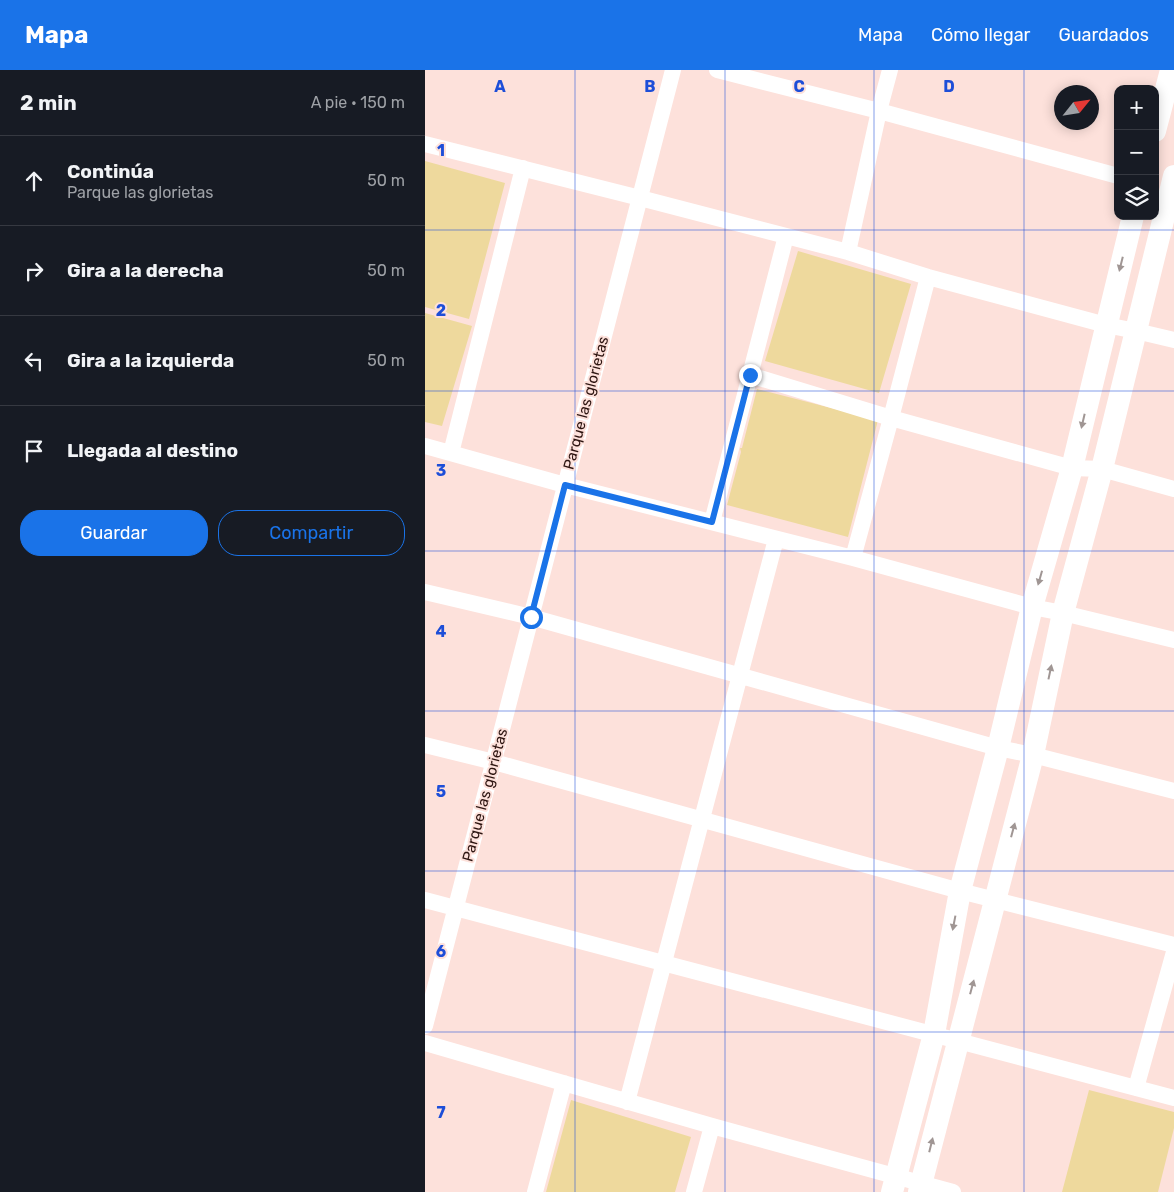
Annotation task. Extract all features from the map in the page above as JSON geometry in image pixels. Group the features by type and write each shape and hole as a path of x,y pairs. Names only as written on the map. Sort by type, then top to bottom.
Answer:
{"street":[{"name":"Parque las glorietas","path":"425,1026 673,70"},
{"path":"717,70 879,111 1114,175"},
{"path":"848,252 890,70"},
{"path":"1155,130 1171,70"},
{"path":"425,144 848,252 928,278 1106,325 1174,340"},
{"path":"451,453 523,168"},
{"path":"920,1188 1033,755 1063,613 1136,331 1167,183"},
{"path":"895,1184 934,1034 960,891 998,748 1032,608 1072,468 1132,220"},
{"path":"712,522 786,236"},
{"path":"853,558 928,278"},
{"path":"750,375 891,418 1072,468 1102,468 1174,489"},
{"path":"425,446 565,485 853,558 1032,608 1063,613 1174,640"},
{"path":"627,1102 776,539"},
{"path":"425,592 531,617 998,748 1033,755 1174,791"},
{"path":"425,745 494,762 960,891 1174,945"},
{"path":"425,900 1174,1098"},
{"path":"1136,1088 1174,952"},
{"path":"425,1043 712,1126 895,1184 953,1192"},
{"path":"535,1192 564,1084"},
{"path":"694,1192 712,1126"}],"shaded area":[{"path":"425,161 505,183 469,319 425,307"},
{"path":"798,251 911,284 879,393 765,361"},
{"path":"425,313 472,326 442,426 425,422"},
{"path":"757,389 878,420 848,537 727,505 741,452 740,448 742,448"},
{"path":"1089,1090 1174,1112 1174,1128 1158,1192 1062,1192"},
{"path":"571,1100 691,1137 675,1192 546,1192"}],"route":[{"path":"531,617 565,485 712,522 750,375"}]}
